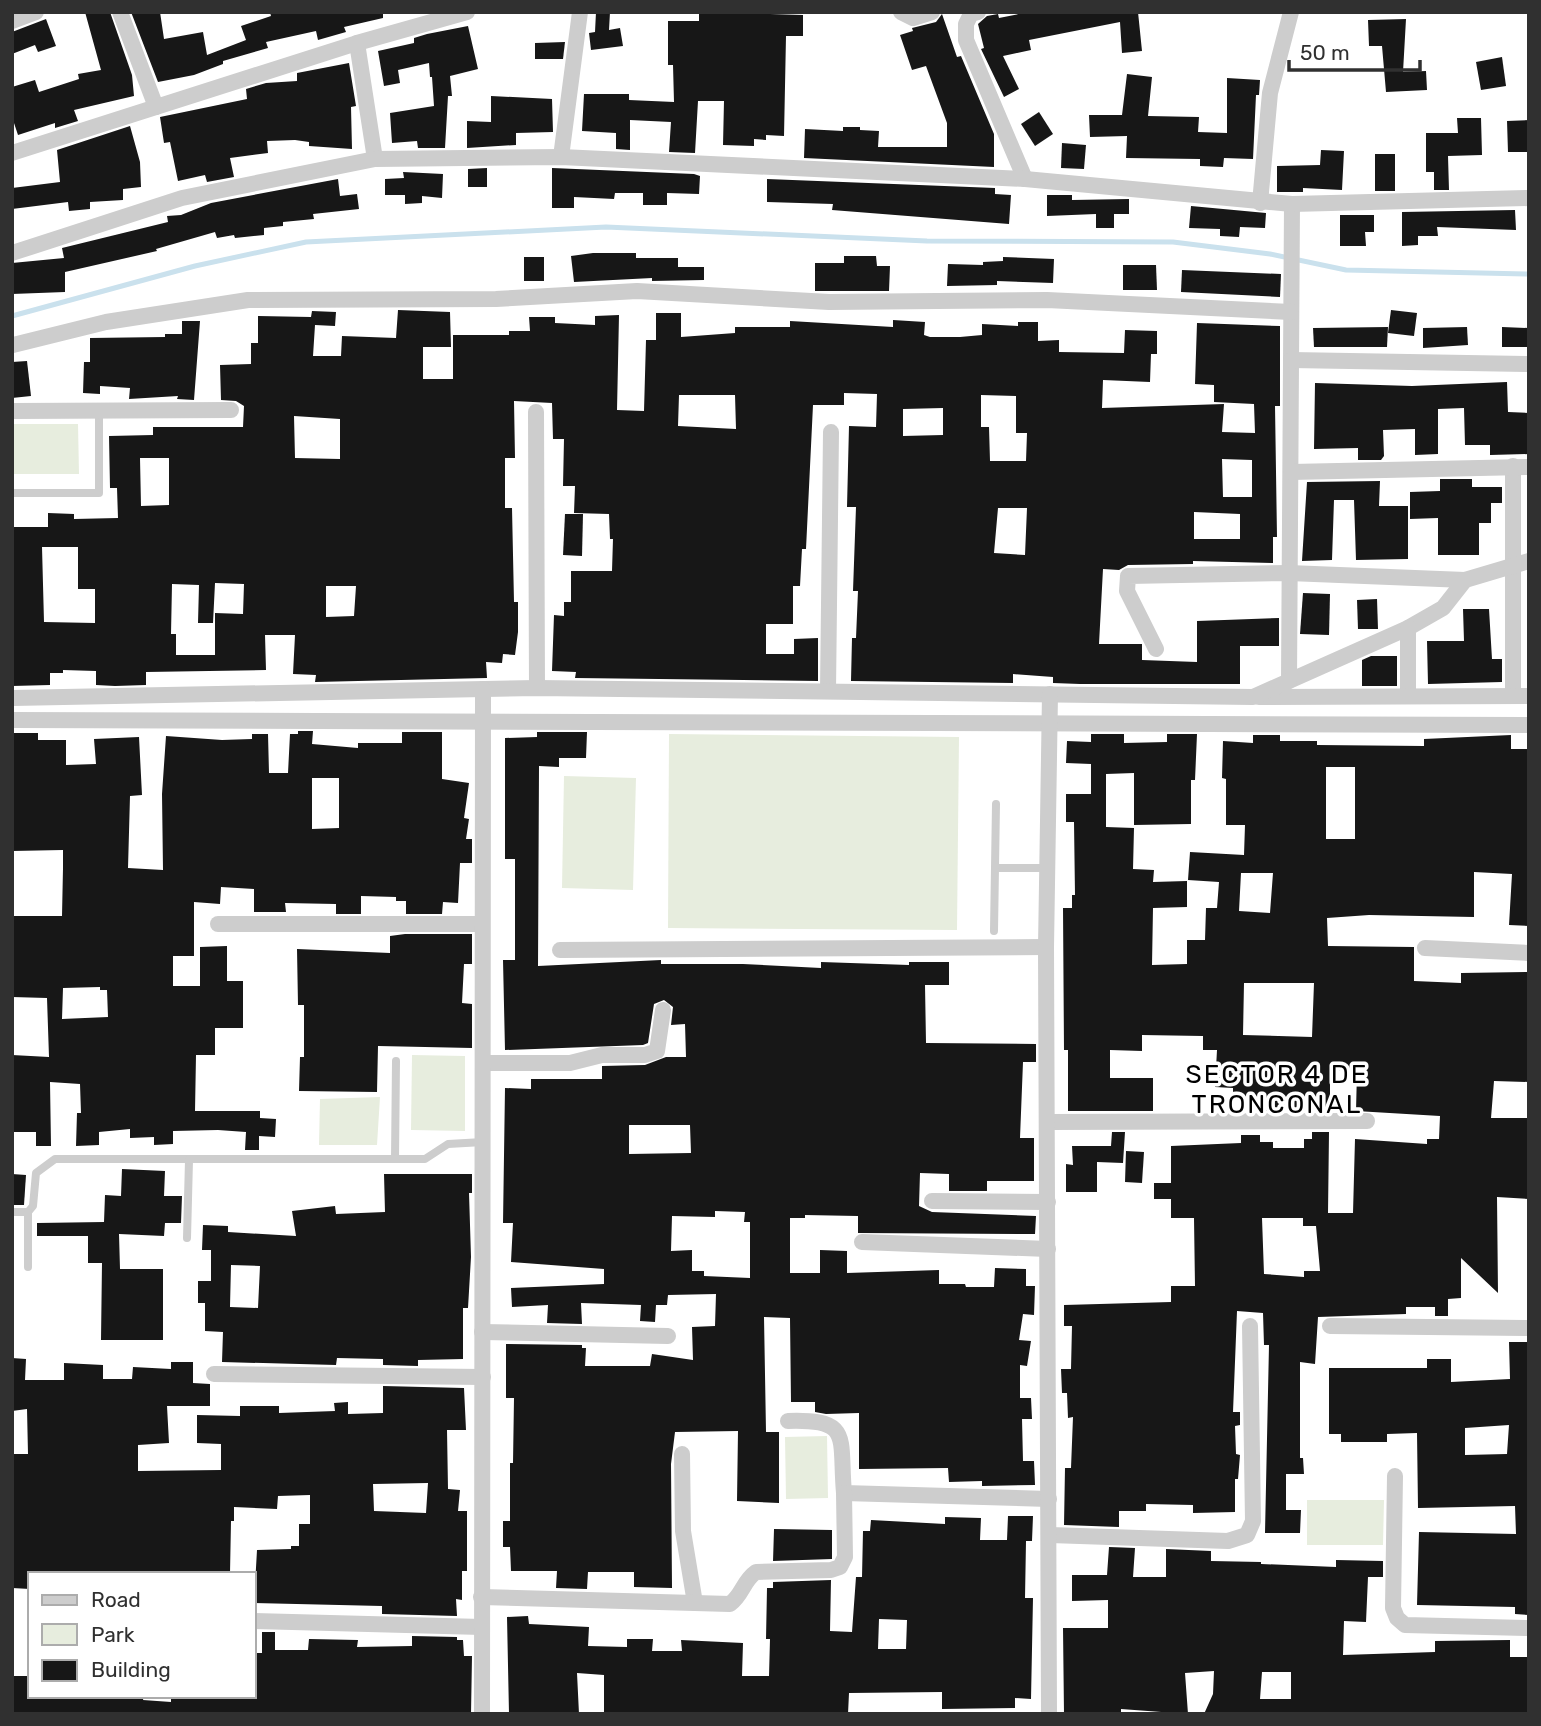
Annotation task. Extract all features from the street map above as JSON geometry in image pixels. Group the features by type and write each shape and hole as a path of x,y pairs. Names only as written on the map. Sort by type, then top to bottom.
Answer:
{"street":[{"path":"12,21 36,12"},
{"path":"120,12 156,107"},
{"path":"12,153 358,43 467,12"},
{"path":"561,157 580,12"},
{"path":"901,12 913,18 932,12"},
{"path":"1260,203 1270,93 1291,12"},
{"path":"972,13 966,24 966,40 1025,179"},
{"path":"358,43 375,159"},
{"path":"12,253 182,198 375,159 561,157 1025,179 1260,203 1292,212 1529,198"},
{"path":"1289,681 1292,212"},
{"path":"12,344 106,322 248,300 496,299 637,291 829,302 1046,300 1291,304"},
{"path":"1290,360 1529,364"},
{"path":"12,411 231,410"},
{"path":"536,412 537,688"},
{"path":"828,691 831,432"},
{"path":"12,698 537,688 1253,697 1521,696 1511,565 1521,466 1291,472"},
{"path":"1156,649 1128,591 1128,576 1289,573 1465,580 1529,561"},
{"path":"1253,697 1408,628 1443,608 1465,580"},
{"path":"1408,628 1408,696"},
{"path":"482,1714 483,689"},
{"path":"1048,1714 1050,1535 1046,947 1050,694"},
{"path":"12,720 483,719 1529,725"},
{"path":"218,924 482,924"},
{"path":"560,950 1046,947"},
{"path":"1425,948 1529,953"},
{"path":"483,1063 570,1063 602,1055 645,1055 657,1051 663,1010"},
{"path":"1048,1122 1367,1121"},
{"path":"932,1201 1048,1202"},
{"path":"862,1241 1048,1249"},
{"path":"1050,1535 1228,1541 1247,1535 1254,1521 1250,1326"},
{"path":"1330,1326 1529,1328"},
{"path":"482,1332 668,1336"},
{"path":"214,1374 483,1377"},
{"path":"481,1597 730,1604 740,1597 746,1579 756,1572 831,1570 840,1567 845,1558 844,1493 839,1434 832,1424 820,1420 788,1421"},
{"path":"682,1454 683,1531 695,1603"},
{"path":"1395,1476 1393,1608 1396,1618 1405,1625 1529,1628"},
{"path":"844,1493 1049,1499"},
{"path":"256,1621 482,1628"}],"lane":[{"path":"12,493 99,493 99,411"},
{"path":"994,930 996,804"},
{"path":"995,868 1047,868"},
{"path":"395,1159 396,1061"},
{"path":"28,1267 28,1212 33,1206 36,1174 55,1159 425,1159 448,1144 483,1142"},
{"path":"187,1238 189,1160"},
{"path":"12,1212 28,1212"}],"green space":[{"path":"12,424 78,424 79,474 12,474"},
{"path":"669,734 959,737 957,930 668,928"},
{"path":"564,776 636,778 633,890 562,888"},
{"path":"412,1055 465,1056 465,1131 411,1130"},
{"path":"380,1097 377,1145 319,1145 320,1099"},
{"path":"827,1436 828,1498 786,1499 785,1437"},
{"path":"1307,1500 1384,1500 1383,1545 1307,1545"}],"building":[{"path":"85,12 110,12 132,75 134,96 74,110 78,121 55,128 55,123 18,135 12,117 12,87 35,80 39,92 79,79 78,74 101,70"},
{"path":"131,12 160,12 164,39 203,32 207,55 246,40 241,26 271,16 270,12 383,12 383,18 344,27 346,32 318,40 316,31 266,42 268,48 223,61 223,64 194,75 158,82"},
{"path":"596,12 610,12 609,30 620,28 623,46 591,50 589,33 595,32"},
{"path":"699,12 803,15 803,36 786,36 784,136 766,135 766,140 754,139 754,146 723,145 724,101 698,101 695,153 669,152 671,122 630,120 630,150 616,149 616,133 582,131 584,94 629,94 629,100 674,102 673,65 668,65 668,21 699,21"},
{"path":"1029,12 1138,12 1142,51 1122,53 1120,22 1029,40 1031,50 1003,56 1019,89 1004,97 981,49 984,48 978,24 987,16 998,14 999,18"},
{"path":"942,14 957,57 961,56 994,134 994,167 804,158 805,129 843,131 843,127 860,127 860,130 879,131 878,147 947,147 947,123 926,66 912,70 900,35 913,31 912,28 936,22"},
{"path":"46,19 56,46 38,52 35,45 12,54 12,32"},
{"path":"1406,19 1403,72 1426,71 1427,90 1386,92 1382,46 1369,46 1368,20"},
{"path":"468,26 478,69 450,76 452,96 448,96 445,148 418,148 417,141 392,143 390,113 434,106 432,77 429,63 398,70 400,83 384,86 378,51 414,43 414,38 427,34"},
{"path":"565,42 563,59 535,59 535,43"},
{"path":"1502,57 1506,86 1481,90 1476,62"},
{"path":"349,63 356,106 351,107 352,149 309,146 309,142 295,140 267,141 268,153 230,158 234,177 207,182 205,175 178,181 170,142 164,143 160,117 247,99 246,89 266,83 297,81 297,73"},
{"path":"1127,74 1152,77 1148,116 1199,117 1198,132 1227,133 1227,78 1260,80 1259,95 1256,95 1253,159 1224,158 1223,167 1200,166 1200,159 1126,158 1127,136 1090,137 1089,115 1122,115"},
{"path":"491,96 552,99 553,132 516,133 516,145 467,148 467,121 491,122"},
{"path":"1039,112 1053,134 1035,146 1021,124"},
{"path":"1457,118 1481,118 1482,155 1448,156 1449,190 1434,190 1434,172 1426,172 1426,133 1458,133"},
{"path":"1529,120 1529,152 1508,152 1507,121"},
{"path":"130,126 140,162 141,187 123,189 123,200 90,202 90,209 69,211 68,202 12,209 12,188 60,182 57,150"},
{"path":"1062,143 1086,145 1084,169 1061,168"},
{"path":"1321,150 1344,151 1342,190 1303,188 1303,192 1277,192 1277,166 1320,165"},
{"path":"1375,154 1395,154 1395,191 1375,191"},
{"path":"487,168 487,187 468,187 468,169"},
{"path":"552,168 694,174 700,176 699,194 667,193 667,205 643,205 643,193 615,193 614,199 574,197 574,208 552,208"},
{"path":"403,172 443,174 442,198 422,196 422,203 405,204 405,195 385,195 385,179 404,178"},
{"path":"338,179 340,196 357,194 359,209 313,214 314,219 283,222 283,226 264,228 264,235 217,238 215,232 156,249 157,251 65,272 65,292 12,294 12,263 64,258 62,248 168,222 167,216 181,215 211,203"},
{"path":"767,179 995,188 995,194 1011,195 1009,224 832,210 833,204 767,202"},
{"path":"1047,195 1072,195 1072,200 1129,199 1129,214 1114,214 1114,228 1096,228 1096,214 1047,216"},
{"path":"1191,206 1266,213 1265,228 1240,227 1239,237 1220,236 1220,229 1189,228"},
{"path":"1515,210 1516,230 1437,227 1438,236 1418,236 1418,245 1402,246 1402,212"},
{"path":"1340,215 1374,215 1374,232 1365,232 1366,246 1340,246"},
{"path":"636,253 636,258 678,258 678,267 704,267 704,280 652,281 652,278 574,282 571,256"},
{"path":"844,256 876,256 877,266 890,266 889,291 815,291 815,263 844,263"},
{"path":"524,257 544,257 544,281 524,281"},
{"path":"1003,257 1054,259 1053,283 997,281 997,285 947,286 948,264 983,265 983,262 1003,261"},
{"path":"1123,265 1156,265 1157,290 1123,290"},
{"path":"1182,270 1281,274 1280,297 1181,292"},
{"path":"398,310 450,312 451,347 423,347 423,379 453,379 453,335 509,335 509,331 530,331 529,317 555,317 555,323 595,325 595,316 619,315 617,410 644,411 646,340 656,340 656,313 681,313 681,337 735,333 735,327 790,327 790,321 893,327 893,320 925,322 924,335 930,337 960,337 982,335 982,324 1018,326 1018,322 1038,322 1038,341 1059,340 1059,352 1124,353 1125,330 1157,331 1157,354 1151,354 1150,382 1103,380 1102,408 1224,404 1222,432 1255,433 1254,404 1214,402 1214,385 1195,384 1197,323 1280,326 1280,406 1275,406 1277,537 1273,537 1273,563 1193,561 1193,564 1128,565 1119,570 1103,569 1099,644 1142,644 1142,660 1197,662 1197,621 1279,618 1279,646 1240,646 1240,684 1053,683 1053,677 1013,674 1013,683 851,681 852,638 856,638 858,591 853,591 856,507 847,507 849,426 876,427 877,394 844,393 844,405 813,405 806,549 802,549 800,586 793,586 793,624 766,624 766,654 794,654 794,639 818,638 818,681 575,678 576,672 552,671 554,615 564,616 564,602 571,602 571,571 612,571 613,539 610,539 609,514 574,513 575,486 563,486 564,439 553,439 552,403 514,401 515,458 505,458 505,508 512,508 514,602 518,602 518,632 515,655 503,654 502,663 486,662 487,678 315,682 316,675 293,674 295,635 265,635 266,670 146,672 146,685 115,686 96,685 96,671 63,670 63,673 50,673 50,685 12,686 12,527 48,527 48,513 74,514 74,519 118,518 117,488 110,488 109,436 153,435 153,427 243,427 244,406 236,401 221,400 220,365 251,364 251,343 258,343 258,316 311,317 312,311 336,312 335,326 315,325 313,356 341,356 342,336 396,338","holes":["679,395 735,395 736,429 678,426","981,395 1016,396 1016,433 1027,433 1026,461 990,461 989,427 981,427","943,408 943,435 903,436 903,409","294,416 340,419 340,459 295,458","140,458 169,458 169,505 141,506","1222,459 1252,460 1252,497 1223,497","998,508 1027,508 1025,555 994,553","1194,512 1240,514 1240,539 1194,539","42,547 78,547 78,589 95,589 95,623 44,622","215,583 244,584 243,614 215,613 215,655 176,655 176,634 171,634 172,584 199,585 198,623 213,623","326,586 356,586 354,616 326,617"]},
{"path":"1391,310 1417,313 1414,336 1388,333"},
{"path":"182,321 200,321 194,400 177,399 178,396 129,399 130,388 100,386 100,394 83,393 84,362 90,362 90,338 165,337 165,334 182,334"},
{"path":"1388,327 1387,347 1314,347 1313,328"},
{"path":"1467,327 1468,345 1423,348 1423,328"},
{"path":"1502,327 1529,328 1529,347 1502,347"},
{"path":"27,361 31,396 12,398 12,362"},
{"path":"1507,382 1508,412 1529,413 1529,454 1490,455 1490,445 1465,445 1464,408 1438,409 1438,454 1415,455 1415,429 1383,430 1384,456 1381,460 1358,460 1358,448 1314,449 1315,383 1412,386"},
{"path":"1440,479 1472,479 1472,487 1502,487 1502,503 1491,503 1491,523 1479,523 1479,555 1438,555 1438,518 1410,519 1410,492 1440,491"},
{"path":"1380,481 1379,506 1408,506 1408,559 1356,560 1354,500 1334,500 1332,560 1302,561 1307,482"},
{"path":"565,514 583,514 582,556 563,555"},
{"path":"1303,593 1330,594 1329,635 1300,634"},
{"path":"1377,599 1378,629 1358,629 1357,600"},
{"path":"1463,609 1489,609 1492,659 1502,659 1502,682 1428,684 1427,641 1464,641"},
{"path":"1371,656 1397,656 1397,686 1362,686 1362,660"},
{"path":"298,731 313,731 312,744 358,748 358,743 402,743 402,732 442,732 442,779 469,783 464,818 469,819 466,839 472,839 472,863 460,863 458,903 443,902 442,914 406,914 406,901 396,901 396,897 361,896 361,914 336,914 336,904 285,903 286,912 254,912 254,889 221,887 220,904 194,902 194,956 173,956 173,986 200,986 200,947 227,946 227,981 243,981 243,1028 215,1028 215,1055 196,1055 195,1111 260,1111 260,1118 276,1119 275,1137 259,1136 259,1150 245,1150 246,1132 218,1130 173,1131 173,1144 154,1145 154,1137 130,1138 130,1129 99,1132 99,1145 76,1146 77,1113 81,1113 80,1084 50,1082 51,1146 36,1146 36,1132 12,1132 12,1055 49,1057 47,998 12,997 12,916 62,916 63,850 12,851 12,733 38,733 38,740 66,740 66,765 96,764 94,739 139,737 142,795 130,796 128,868 163,870 162,794 166,736 222,740 252,739 252,734 268,734 269,773 288,773 290,734 298,734","holes":["312,778 339,778 339,828 312,829","100,987 100,990 107,990 108,1017 62,1019 63,988"]},
{"path":"537,732 587,732 586,758 559,758 559,767 539,766 538,966 661,960 661,964 821,968 821,962 909,965 909,962 949,962 949,985 925,985 926,1043 1036,1044 1036,1062 1023,1062 1020,1138 1034,1138 1034,1181 987,1181 987,1191 949,1191 949,1174 920,1173 919,1206 932,1212 1036,1216 1035,1234 858,1233 858,1216 805,1215 805,1218 790,1218 790,1273 820,1273 820,1250 847,1251 847,1273 939,1270 939,1284 965,1284 966,1287 994,1287 995,1268 1026,1269 1026,1286 1035,1286 1034,1315 1023,1314 1019,1340 1031,1341 1027,1366 1020,1365 1020,1398 1031,1398 1032,1419 1022,1419 1023,1461 1034,1461 1035,1485 982,1486 982,1481 949,1482 948,1468 859,1469 859,1413 826,1414 815,1412 815,1402 791,1402 790,1318 764,1317 766,1432 779,1432 779,1503 737,1501 738,1431 675,1432 671,1464 672,1588 634,1587 634,1572 588,1572 587,1589 556,1588 557,1571 511,1571 510,1547 503,1547 503,1521 510,1521 514,1398 506,1398 506,1344 582,1345 582,1348 586,1348 585,1366 650,1366 652,1354 693,1360 692,1327 715,1326 716,1294 668,1295 667,1305 656,1305 655,1322 640,1321 641,1305 581,1303 582,1324 547,1323 548,1305 512,1307 511,1288 604,1284 604,1269 511,1262 513,1223 503,1223 505,1088 531,1089 531,1079 602,1079 602,1066 645,1065 666,1057 686,1057 685,1024 671,1025 673,1007 664,1000 654,1004 648,1043 643,1045 505,1050 503,960 515,960 515,859 505,859 505,738 537,737","holes":["629,1125 690,1125 691,1153 629,1154","715,1211 745,1212 744,1222 750,1222 750,1278 704,1276 704,1271 692,1271 692,1250 671,1251 672,1216 715,1217"]},
{"path":"1091,734 1124,734 1124,743 1167,742 1167,734 1197,734 1195,780 1191,780 1191,824 1134,825 1134,773 1106,774 1106,827 1134,828 1133,869 1154,870 1153,882 1187,881 1187,907 1153,908 1152,965 1187,964 1187,940 1205,940 1206,908 1217,908 1219,882 1188,880 1190,852 1244,855 1245,825 1226,825 1226,779 1222,778 1223,741 1253,743 1253,735 1280,735 1280,741 1317,741 1317,745 1424,746 1424,739 1511,735 1511,749 1529,749 1529,926 1509,925 1512,874 1474,872 1474,917 1369,915 1327,918 1328,946 1414,947 1414,981 1461,983 1461,973 1529,972 1529,1082 1494,1081 1491,1118 1529,1118 1529,1199 1497,1197 1498,1293 1461,1258 1461,1298 1448,1299 1448,1316 1435,1316 1435,1307 1406,1307 1406,1314 1318,1317 1315,1364 1300,1362 1300,1458 1303,1458 1304,1474 1286,1474 1286,1510 1301,1510 1300,1533 1265,1533 1269,1345 1264,1345 1263,1313 1237,1311 1233,1412 1240,1412 1240,1425 1235,1426 1236,1454 1240,1455 1238,1479 1235,1479 1235,1512 1193,1513 1193,1505 1146,1504 1146,1511 1119,1511 1119,1527 1064,1525 1065,1468 1071,1468 1073,1417 1068,1418 1067,1393 1062,1393 1061,1369 1071,1369 1072,1326 1064,1326 1064,1305 1171,1302 1171,1286 1195,1286 1194,1218 1171,1218 1171,1199 1154,1199 1154,1183 1171,1183 1171,1146 1241,1143 1241,1135 1260,1135 1260,1142 1273,1142 1273,1148 1304,1148 1304,1139 1312,1139 1312,1132 1329,1132 1328,1213 1353,1213 1355,1139 1427,1144 1427,1139 1439,1139 1440,1116 1356,1111 1357,1071 1330,1070 1330,1111 1248,1111 1248,1100 1233,1099 1233,1088 1215,1087 1217,1050 1203,1050 1203,1036 1142,1035 1142,1051 1110,1050 1110,1078 1153,1078 1153,1111 1068,1111 1068,1050 1064,1050 1063,908 1072,908 1072,895 1075,895 1074,822 1066,822 1066,794 1091,794 1091,764 1066,763 1067,741 1091,742","holes":["1326,767 1355,767 1355,839 1326,839","1241,873 1273,873 1270,913 1239,911","1244,983 1314,983 1312,1037 1243,1035","1262,1218 1303,1218 1303,1226 1316,1226 1320,1271 1304,1271 1304,1277 1264,1274"]},
{"path":"472,934 472,964 464,964 462,1003 472,1004 472,1048 378,1046 377,1092 299,1091 300,1057 304,1057 304,1005 298,1005 297,949 390,953 390,936"},
{"path":"1112,1132 1125,1132 1123,1163 1097,1162 1097,1192 1066,1192 1066,1164 1073,1165 1072,1146 1111,1146"},
{"path":"1126,1151 1144,1152 1142,1183 1125,1182"},
{"path":"122,1169 165,1171 164,1196 182,1196 181,1223 165,1223 164,1236 119,1234 120,1269 163,1269 163,1340 101,1340 102,1263 88,1263 88,1236 37,1236 37,1223 104,1222 105,1195 121,1196"},
{"path":"12,1174 26,1175 24,1205 12,1205"},
{"path":"384,1174 472,1174 472,1193 469,1193 471,1257 468,1308 463,1308 463,1359 418,1360 418,1366 383,1365 383,1359 337,1358 336,1365 222,1362 223,1332 205,1331 205,1303 198,1303 198,1281 211,1281 211,1250 202,1250 203,1225 228,1226 228,1232 296,1236 292,1211 335,1206 336,1214 385,1212","holes":["231,1265 260,1266 258,1308 230,1307"]},
{"path":"1509,1342 1527,1342 1529,1615 1515,1614 1515,1607 1417,1605 1419,1532 1516,1534 1515,1506 1418,1508 1417,1433 1387,1434 1387,1442 1341,1442 1341,1434 1329,1434 1329,1368 1427,1368 1427,1359 1451,1359 1451,1382 1510,1379","holes":["1509,1425 1507,1454 1465,1455 1465,1428"]},
{"path":"12,1358 26,1359 25,1380 64,1380 64,1363 103,1365 103,1379 132,1379 133,1367 171,1369 171,1362 193,1362 193,1383 210,1384 210,1406 167,1406 169,1443 138,1445 138,1471 221,1470 221,1444 197,1443 197,1415 240,1416 240,1406 279,1406 279,1413 335,1411 334,1403 348,1402 348,1414 383,1413 383,1386 464,1388 466,1430 447,1430 448,1489 460,1490 458,1511 467,1511 467,1571 462,1571 462,1600 456,1599 457,1616 382,1614 382,1606 256,1603 257,1550 291,1549 291,1546 299,1546 299,1524 310,1524 310,1495 278,1496 277,1509 234,1507 234,1521 231,1521 230,1572 28,1572 28,1589 12,1588 12,1454 28,1454 27,1409 12,1411","holes":["428,1483 426,1513 374,1511 373,1484"]},
{"path":"1008,1516 1033,1516 1032,1541 1026,1541 1025,1598 1033,1598 1031,1699 1015,1698 1015,1708 942,1709 942,1692 849,1693 848,1714 604,1714 604,1675 577,1673 579,1714 509,1714 507,1617 528,1616 529,1624 589,1627 588,1646 627,1647 627,1639 653,1639 652,1651 682,1651 681,1640 743,1643 742,1676 769,1676 770,1639 766,1639 767,1588 773,1588 773,1582 831,1580 830,1631 852,1632 856,1577 862,1577 863,1531 870,1531 871,1520 945,1524 945,1517 981,1518 980,1540 1007,1540","holes":["879,1619 907,1620 906,1649 878,1649"]},
{"path":"774,1529 832,1530 832,1559 773,1561"},
{"path":"1109,1547 1135,1548 1133,1577 1166,1577 1166,1549 1211,1551 1211,1561 1261,1564 1336,1567 1336,1560 1383,1561 1383,1577 1368,1577 1366,1622 1344,1621 1343,1655 1435,1652 1435,1641 1510,1640 1510,1657 1529,1657 1529,1714 1204,1714 1213,1694 1214,1671 1185,1673 1188,1714 1121,1709 1121,1714 1064,1714 1063,1628 1108,1628 1108,1600 1072,1601 1072,1575 1107,1575","holes":["1262,1672 1291,1672 1291,1699 1260,1699"]},
{"path":"262,1632 275,1632 275,1650 308,1650 309,1639 358,1640 357,1647 412,1646 412,1636 457,1637 457,1640 463,1640 464,1656 472,1656 471,1714 12,1714 12,1676 28,1676 28,1698 144,1698 171,1702 171,1698 256,1698 256,1653 262,1653"}],"waterway":[{"path":"12,316 195,266 306,242 606,227 927,241 1173,242 1270,254 1346,270 1529,274"}],"district":[{"name":"SECTOR 4 DE TRONCONAL","path":"1277,1089"}]}
